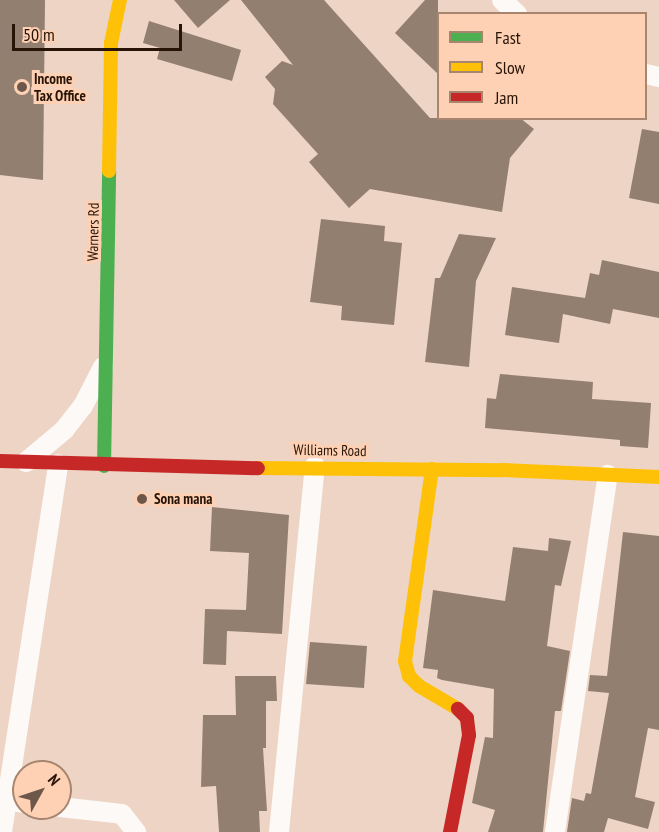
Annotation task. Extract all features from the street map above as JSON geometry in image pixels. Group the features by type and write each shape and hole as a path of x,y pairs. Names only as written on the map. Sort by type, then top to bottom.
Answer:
{"street":[{"name":"Warners Rd","path":"104,466 111,44 120,0"},
{"path":"502,0 515,12"},
{"path":"26,462 64,430 83,406 106,360"},
{"name":"Williams Road","path":"0,461 104,466 315,466 659,477"},
{"path":"20,760 58,464"},
{"path":"279,832 315,466"},
{"path":"432,469 405,660 409,676 419,686 455,706 467,718 469,735 450,832"},
{"path":"555,832 608,474"},
{"path":"2,832 12,808"},
{"path":"72,808 123,814 136,832"}],"building":[{"name":"Income Tax Office","path":"0,0 45,0 43,180 0,175"},
{"path":"174,0 230,0 198,28"},
{"path":"241,0 324,0 430,118 437,118 437,120 523,120 534,129 510,158 502,212 370,189 349,208 309,162 318,154 273,104 275,89 265,77 282,61 293,65"},
{"path":"425,0 438,0 437,73 395,33"},
{"path":"149,21 241,50 232,81 157,59 160,48 143,43"},
{"path":"642,129 659,132 659,204 629,198"},
{"path":"321,219 385,226 384,241 402,243 394,325 341,320 342,306 310,302"},
{"path":"459,234 496,238 476,281 469,367 425,362 435,278 440,278"},
{"path":"602,260 659,272 659,318 613,309 610,324 563,314 559,343 505,335 512,287 585,298 590,273 599,275"},
{"path":"500,374 593,382 592,399 651,403 648,448 620,446 620,440 485,428 487,398 496,399"},
{"path":"212,507 289,515 282,634 227,631 226,665 203,664 205,609 246,610 249,553 210,551"},
{"path":"623,532 659,536 659,730 648,728 635,797 655,802 648,829 608,818 604,832 567,832 572,798 584,801 586,793 591,794 609,693 588,691 590,675 607,676"},
{"path":"549,538 571,541 561,586 555,585 547,646 570,651 561,711 555,711 543,832 488,832 495,810 472,803 485,737 493,738 494,689 442,680 437,678 438,670 423,668 433,590 505,601 513,547 548,551"},
{"path":"310,642 367,646 364,688 306,684"},
{"path":"235,676 276,676 277,701 266,701 266,748 263,748 267,811 259,811 260,832 219,832 216,786 201,787 203,715 236,715"}],"traffic: fast":[{"path":"104,466 109,171"}],"traffic: slow":[{"path":"109,171 111,43 120,0"},
{"path":"258,468 502,470 659,477"},
{"path":"432,469 405,661 409,676 419,686 458,709"}],"traffic: jam":[{"path":"0,461 258,468"},
{"path":"450,832 469,735 467,718 458,709"}],"place":[{"name":"Income Tax Office","path":"22,87"},
{"name":"Sona mana","path":"142,499"}]}
